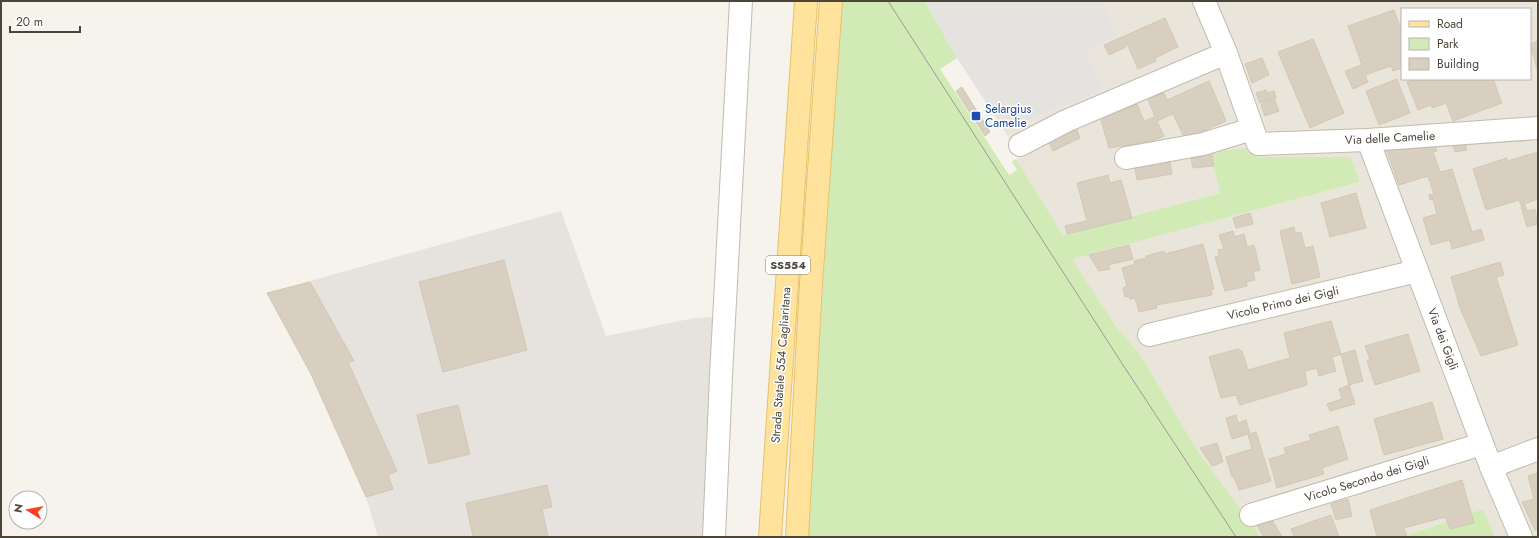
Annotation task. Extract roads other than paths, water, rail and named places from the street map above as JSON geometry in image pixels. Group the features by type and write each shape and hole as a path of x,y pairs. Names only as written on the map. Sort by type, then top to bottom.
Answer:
{"main road":[{"name":"Strada Statale 554 Cagliaritana","path":"770,533 806,1"},
{"name":"Strada Statale 554 Cagliaritana","path":"797,534 810,292 831,1"}],"street":[{"path":"714,537 720,376 741,1"},
{"name":"Via delle Camelie","path":"1204,1 1226,53 1258,144 1368,140 1538,128"},
{"path":"1020,145 1066,121 1226,53"},
{"path":"1126,158 1203,144 1252,129"},
{"name":"Via dei Gigli","path":"1368,140 1482,444 1521,537"},
{"name":"Vicolo Primo dei Gigli","path":"1149,335 1417,271"},
{"name":"Vicolo Secondo dei Gigli","path":"1251,514 1482,444"},
{"path":"1491,467 1538,449"}],"tram line":[{"path":"888,1 1236,537"}],"place":[{"name":"Selargius Camelie","path":"976,116"}]}
